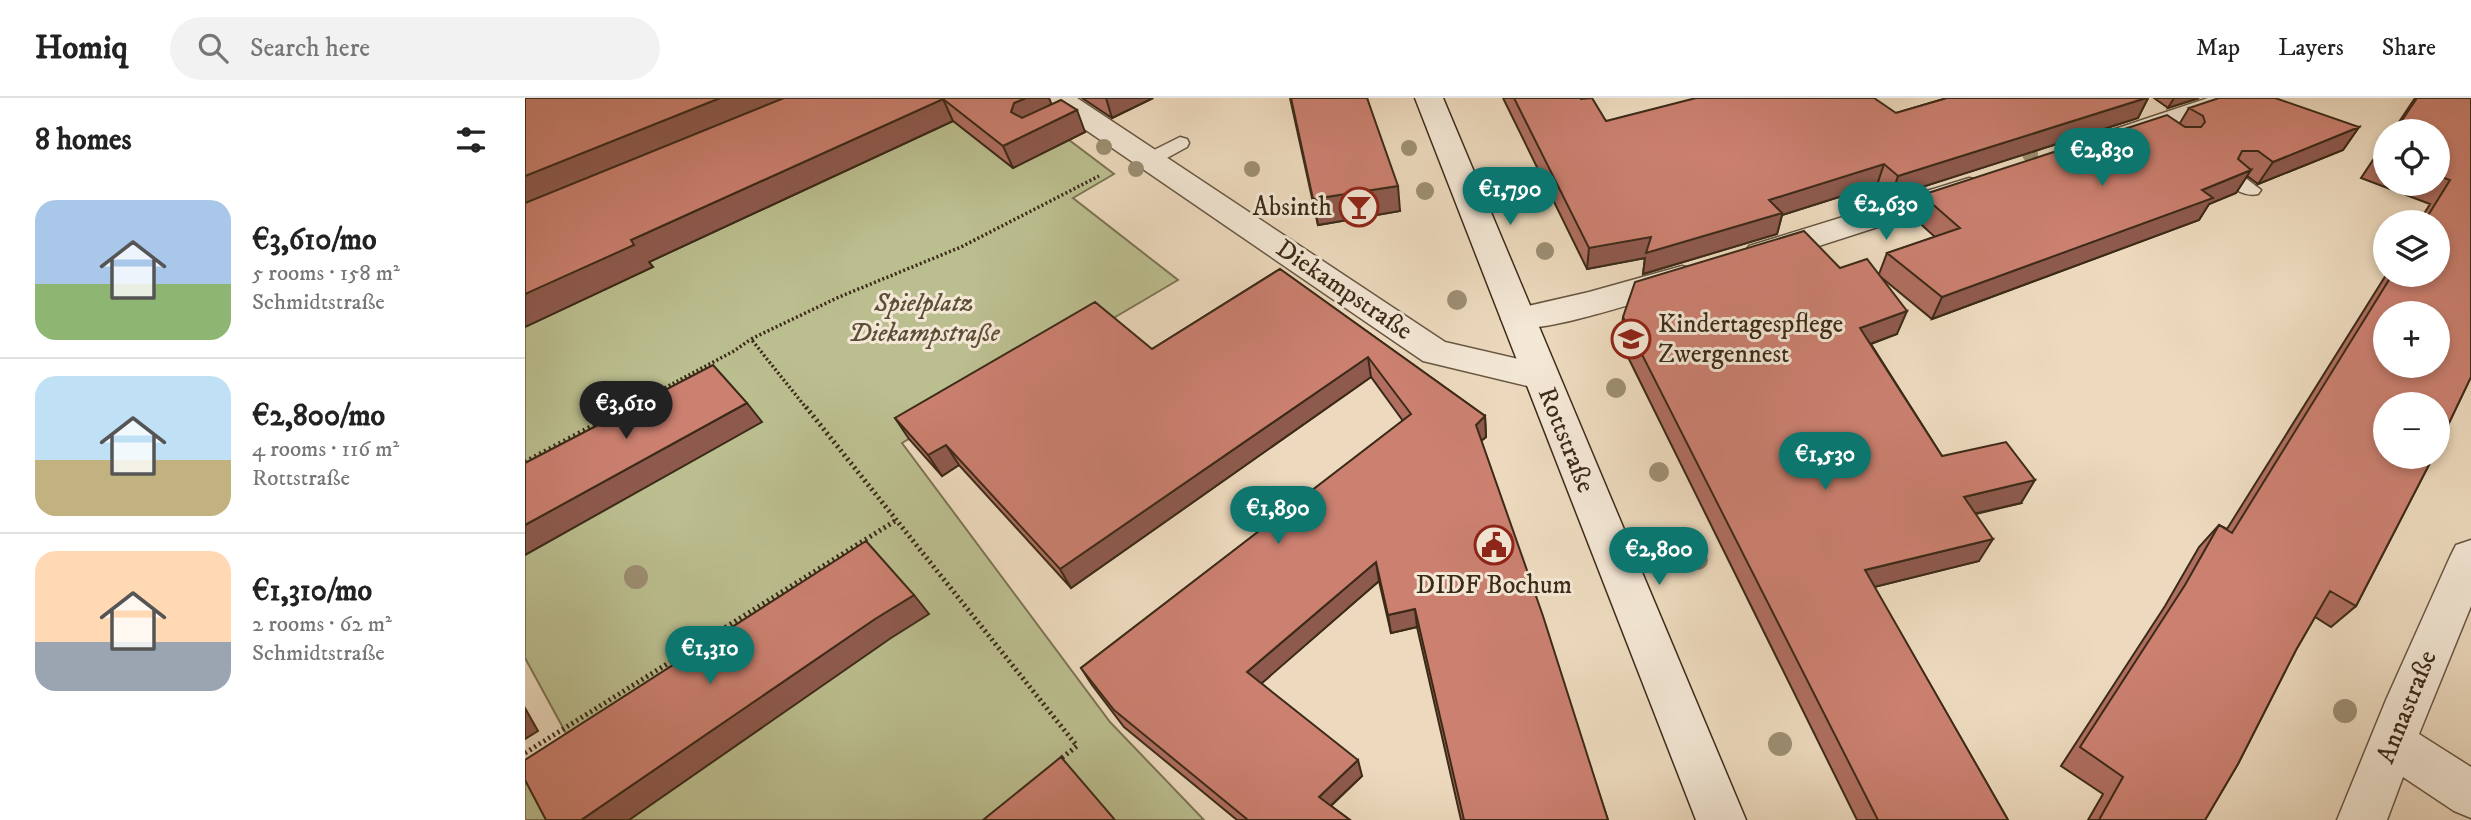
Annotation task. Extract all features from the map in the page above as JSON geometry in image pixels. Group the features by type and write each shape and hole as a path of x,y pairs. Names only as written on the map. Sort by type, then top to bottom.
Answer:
{"street":[{"name":"Rottstraße","path":"1429,98 1721,820"},
{"path":"2097,145 2159,123 2243,100"},
{"name":"Diekampstraße","path":"1061,109 1150,160 1435,352 1541,376"},
{"path":"1518,319 1589,304 1718,266 1996,178"},
{"name":"Annastraße","path":"2363,820 2392,743 2471,557"},
{"path":"2392,743 2471,794"}],"lane":[{"path":"1150,160 1181,143"}],"path":[{"path":"525,463 734,351 751,339 839,297 961,247 1111,170"},
{"path":"751,339 1077,746 1057,762"},
{"path":"525,753 895,521"}],"green space":[{"name":"Spielplatz Diekampstraße","path":"875,98 1069,140 1114,174 1073,198 1178,280 902,443 1110,722 1204,820 525,820 525,764 568,737 525,658 525,248"}],"building":[{"path":"525,98 720,98 525,176"},
{"path":"784,98 1026,98 1014,103 1011,112 1022,118 1061,100 1077,110 1003,146 943,99 631,240 634,245 525,294 525,203"},
{"path":"1291,98 1367,98 1398,186 1313,199"},
{"path":"1514,98 1592,98 1606,121 1696,98 1874,98 1896,113 1947,98 2146,98 1898,176 1884,164 1769,200 1782,213 1646,253 1651,237 1589,248"},
{"path":"2219,98 2275,98 2359,127 2273,162 2258,151 2242,151 2238,159 2251,170 2202,190 2213,198 1942,297 1887,253 1960,228 1922,195 2167,115 2185,127 2201,127 2205,122 2203,116 2189,108"},
{"path":"2417,98 2471,98 2471,377 2450,421 2450,392 2373,392 2373,469 2427,469 2356,606 2330,591 2296,650 2238,764 2205,820 2099,820 2123,777 2080,747 2185,585 2219,525 2232,533 2373,306 2373,378 2450,378 2450,301 2376,301 2385,287 2450,287 2450,210 2431,210 2440,196 2450,196 2450,119 2403,119"},
{"path":"1804,231 1840,268 1867,259 1907,311 1860,328 1942,456 2006,442 2035,480 1964,497 1993,539 1865,570 2008,820 1878,820 1623,317 1635,282"},
{"path":"1280,269 1485,416 1476,425 1543,616 1608,820 1464,820 1415,609 1388,615 1376,562 1247,672 1358,760 1319,797 1350,820 1248,820 1114,710 1081,668 1411,414 1368,357 1060,569 946,445 928,455 895,418 1095,302 1152,349"},
{"path":"713,365 747,403 525,525 525,463"},
{"path":"866,541 914,595 581,820 546,820 525,780 525,760"},
{"path":"1061,757 1115,820 983,820"}],"place":[{"name":"Absinth","path":"1359,207"},
{"name":"Kindertagespflege Zwergennest","path":"1631,339"},
{"name":"DIDF Bochum","path":"1494,545"}]}
